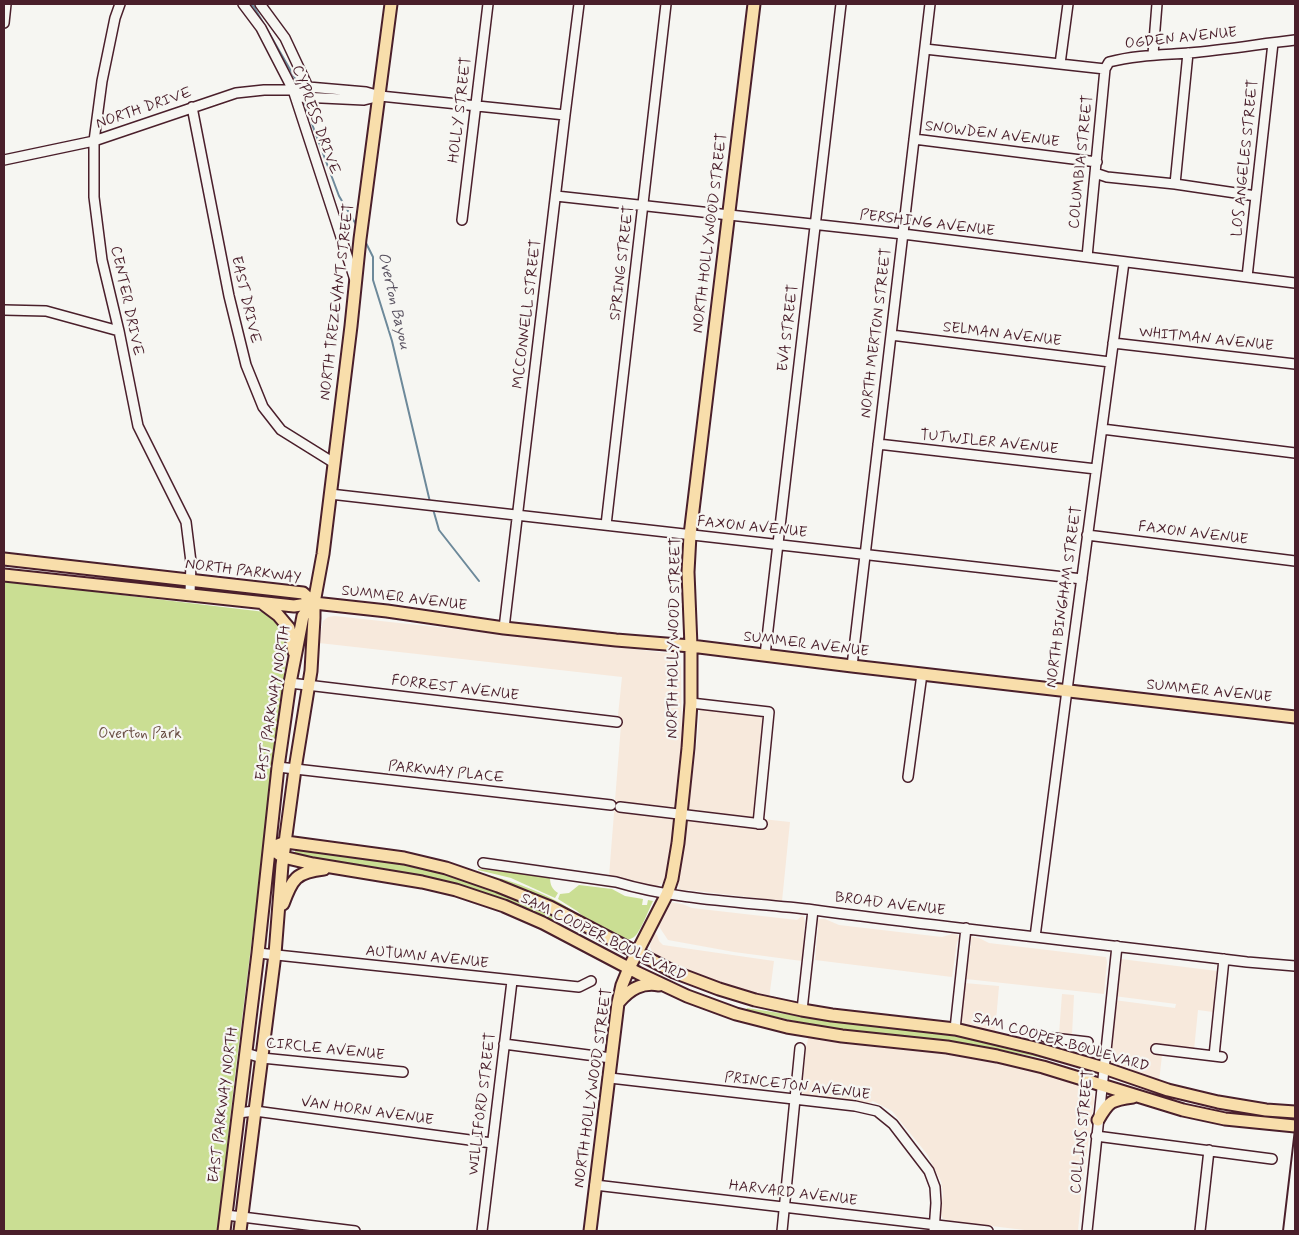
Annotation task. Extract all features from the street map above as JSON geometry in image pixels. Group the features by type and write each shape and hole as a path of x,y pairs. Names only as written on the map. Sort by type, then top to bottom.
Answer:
{"main road":[{"name":"NORTH TREZEVANT STREET","path":"314,603 323,554 350,336 360,234 391,4"},
{"name":"NORTH HOLLYWOOD STREET","path":"590,1231 618,1003 622,985 628,968 667,894 672,879 678,843 691,703 688,572 690,535 754,4"},
{"name":"NORTH PARKWAY","path":"4,559 303,593 314,603"},
{"name":"NORTH PARKWAY","path":"4,575 294,606 314,603"},
{"path":"260,602 278,615 289,628 295,657"},
{"name":"SUMMER AVENUE","path":"314,603 387,611 504,628 691,646 1295,717"},
{"name":"EAST PARKWAY NORTH","path":"224,1231 258,953 278,767 290,683 303,616 314,603"},
{"name":"EAST PARKWAY NORTH","path":"240,1231 275,954 283,857 311,670 314,603"},
{"name":"SAM COOPER BOULEVARD","path":"270,848 286,842 404,858 446,868 550,907 674,972 719,990 755,1000 841,1016 955,1028 1104,1068 1168,1090 1218,1102 1266,1110 1295,1112"},
{"name":"SAM COOPER BOULEVARD","path":"270,848 283,857 313,864 422,882 456,890 504,906 543,923 665,986 736,1014 787,1027 842,1036 947,1047 997,1056 1043,1067 1183,1110 1226,1119 1295,1126"},
{"path":"278,917 293,882 300,875 310,870 338,868"},
{"path":"618,1003 625,995 639,986 648,984 665,986"},
{"path":"1098,1120 1106,1106 1118,1099 1140,1097"}],"street":[{"path":"4,23 6,4"},
{"name":"CENTER DRIVE","path":"120,4 115,18 102,81 94,140 94,197 102,260 119,331 138,426 186,522 191,562 190,594"},
{"name":"CYPRESS DRIVE","path":"243,4 262,28 300,91"},
{"name":"CYPRESS DRIVE","path":"260,4 286,38 355,281"},
{"name":"HOLLY STREET","path":"462,220 488,4"},
{"name":"MCCONNELL STREET","path":"504,628 579,4"},
{"name":"SPRING STREET","path":"606,525 666,4"},
{"name":"EVA STREET","path":"765,655 840,4"},
{"name":"NORTH MERTON STREET","path":"852,666 930,4"},
{"path":"1060,64 1068,4"},
{"path":"1153,54 1157,4"},
{"name":"OGDEN AVENUE","path":"1105,69 1109,62 1126,57 1188,53 1295,40"},
{"name":"LOS ANGELES STREET","path":"1247,277 1273,42"},
{"path":"925,49 1105,69"},
{"path":"1175,184 1188,53"},
{"name":"COLUMBIA STREET","path":"1086,257 1105,69"},
{"name":"NORTH DRIVE","path":"4,160 94,140 236,93 264,90 300,91 364,100 380,96 565,115"},
{"name":"EAST DRIVE","path":"192,107 229,296 246,365 263,408 281,430 334,463"},
{"name":"SNOWDEN AVENUE","path":"914,139 1096,162"},
{"path":"1095,173 1107,177 1175,184 1256,196"},
{"name":"PERSHING AVENUE","path":"556,196 902,234 1295,283"},
{"name":"NORTH BINGHAM STREET","path":"1035,937 1124,262"},
{"path":"4,310 46,310 119,331"},
{"name":"SELMAN AVENUE","path":"891,335 1110,362"},
{"name":"WHITMAN AVENUE","path":"1113,344 1295,364"},
{"path":"1102,429 1295,454"},
{"name":"TUTWILER AVENUE","path":"878,444 1096,469"},
{"name":"FAXON AVENUE","path":"330,494 1082,579"},
{"name":"FAXON AVENUE","path":"1088,535 1295,561"},
{"path":"908,777 922,674"},
{"name":"FORREST AVENUE","path":"290,683 617,722"},
{"name":"PARKWAY PLACE","path":"278,767 760,824 769,712 691,703"},
{"name":"BROAD AVENUE","path":"483,863 616,882 667,894 1295,966"},
{"path":"802,1010 813,910"},
{"path":"955,1028 966,928"},
{"name":"COLLINS STREET","path":"1086,1231 1118,946"},
{"name":"AUTUMN AVENUE","path":"258,953 579,987 591,981"},
{"path":"1156,1049 1218,1057 1224,959"},
{"name":"WILLIFORD STREET","path":"482,1231 512,981"},
{"path":"1045,1037 1088,1042"},
{"path":"1069,1058 1072,1040"},
{"path":"504,1044 611,1058"},
{"path":"782,1231 800,1048"},
{"name":"CIRCLE AVENUE","path":"246,1053 262,1058 403,1072"},
{"name":"PRINCETON AVENUE","path":"610,1078 855,1106 877,1111 893,1124 929,1171 935,1187 934,1228"},
{"name":"VAN HORN AVENUE","path":"238,1112 254,1111 492,1143"},
{"path":"1096,1136 1272,1159"},
{"path":"1200,1231 1209,1150"},
{"name":"HARVARD AVENUE","path":"596,1185 784,1207 934,1228 988,1231"},
{"path":"226,1215 355,1231"}],"shaded area":[{"path":"335,616 675,654 680,661 681,668 682,753 677,805 665,881 656,887 648,887 609,876 621,725 617,725 622,677 319,643 323,621 328,617"},
{"path":"701,708 758,715 763,718 755,811 754,816 751,818 746,819 689,811"},
{"path":"762,819 790,822 782,901 683,891 679,889 678,884 686,821 761,828"},
{"path":"670,902 692,908 797,920 802,916 805,922 802,961 734,952 668,940 658,925 665,908"},
{"path":"825,919 839,925 942,937 952,934 958,935 959,939 952,977 815,960 817,920"},
{"path":"654,933 663,945 774,961 769,999 742,992 656,959 650,947"},
{"path":"969,936 989,943 1106,957 1104,994 966,979 971,942"},
{"path":"1121,959 1217,971 1213,1012 1198,1010 1194,1050 1163,1046 1159,1082 1118,1068 1110,1061 1109,1053 1114,1000 1175,1008 1176,1004 1114,996"},
{"path":"964,983 999,986 995,1032 963,1024 960,1015"},
{"path":"1062,994 1074,995 1072,1035 1059,1034"},
{"path":"809,1035 980,1057 1024,1066 1087,1086 1093,1094 1094,1100 1078,1231 1033,1231 943,1219 941,1214 943,1194 941,1181 927,1154 892,1111 873,1101 866,1104 804,1095 802,1093 806,1047"}],"green space":[{"name":"Overton Park","path":"4,581 265,612 272,614 288,635 218,1231 4,1231"},
{"path":"295,851 331,853 432,870 464,879 553,917 551,920 481,893 427,877 386,869 308,859 295,855"},
{"path":"478,869 550,877 554,890 558,893 555,898 511,878"},
{"path":"479,873 535,890 561,903 585,919 521,890"},
{"path":"579,885 612,889 625,896 643,899 642,905 647,905 648,900 653,901 636,935 630,939 622,938 585,918 558,899 560,894 569,893"},
{"path":"747,1008 825,1020 968,1037 1048,1056 1047,1059 981,1046 821,1027 746,1010"}],"waterway":[{"name":"Overton Bayou","path":"251,4 298,86"},
{"name":"Overton Bayou","path":"303,100 339,196 357,226"},
{"name":"Overton Bayou","path":"364,239 373,257 373,280 392,341 430,502"},
{"name":"Overton Bayou","path":"433,509 439,530 479,581"}],"railway":[{"path":"1283,1231 1295,1129"}]}
